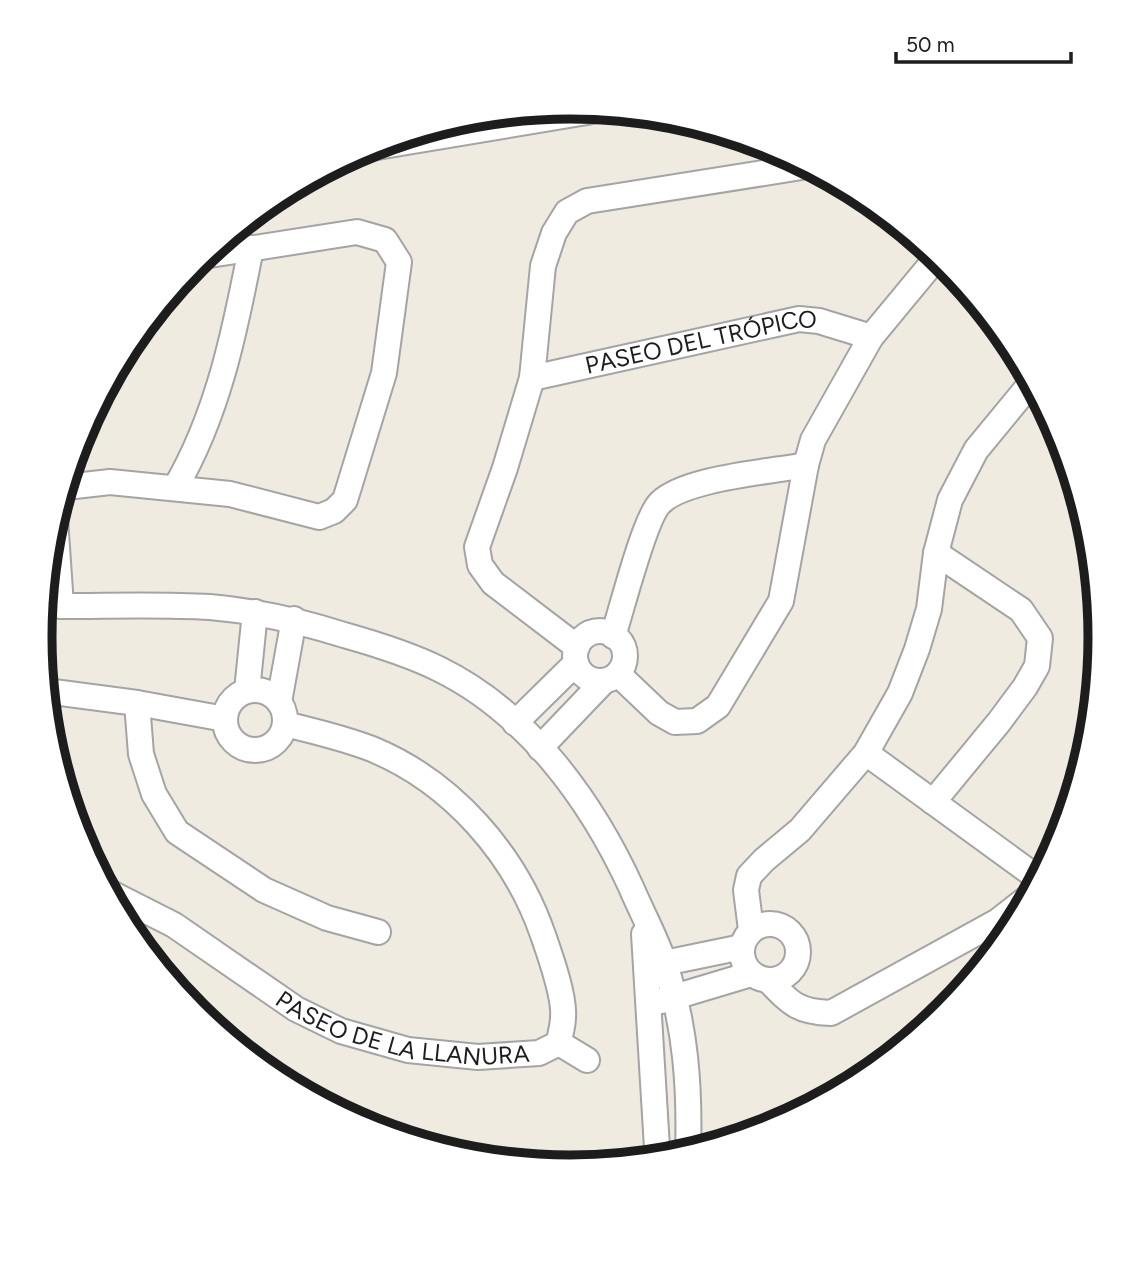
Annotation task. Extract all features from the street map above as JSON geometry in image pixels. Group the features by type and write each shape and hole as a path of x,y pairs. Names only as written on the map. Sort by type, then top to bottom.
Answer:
{"street":[{"path":"435,137 539,120"},
{"path":"792,168 587,201 567,212 554,233 543,266 532,378 505,468 477,547 480,565 493,583 576,655 586,677 610,678 675,722 697,721 718,706 781,601 813,440 872,337 931,265"},
{"path":"74,489 110,482 230,494 319,517 334,511 345,500 384,373 398,262 385,240 357,232 224,252"},
{"path":"175,488 204,431 239,309 251,248"},
{"name":"PASEO DEL TRÓPICO","path":"532,378 799,319 819,321 872,337"},
{"path":"1009,913 831,1013 811,1012 792,1005 745,966 741,957 746,939 746,890 749,876 800,830 866,753 900,693 917,649 929,609 936,553 950,500 976,450 1025,390"},
{"path":"613,636 648,524 659,504 673,493 692,485 806,466"},
{"path":"933,802 999,722 1024,687 1037,666 1040,638 1021,610 936,553"},
{"path":"54,606 208,607 294,620 378,645 439,669 486,698 540,748 585,804 614,852 642,912 656,965 675,997 682,1030 689,1101 688,1141"},
{"path":"255,612 247,691 231,701 225,719 232,740 242,748 253,751 275,743 282,734 282,713 294,620"},
{"path":"515,723 576,655 589,634 606,632 613,636 624,649 625,658 610,678 540,748"},
{"name":"PASEO DE LA LLANURA","path":"124,900 174,925 296,1009 341,1031 408,1050 478,1057 539,1053 559,1043 564,1015 552,961 532,904 503,854 455,802 414,772 372,750 282,713 264,691 247,691"},
{"path":"56,692 225,719"},
{"path":"137,703 141,754 154,794 177,832 264,890 327,918 377,932"},
{"path":"866,753 1031,873"},
{"path":"650,1004 760,977 779,979 788,974 794,966 797,947 794,938 779,925 760,925 746,939 656,965"},
{"path":"656,965 650,1004 657,1148"},
{"path":"559,1043 587,1060"}]}
